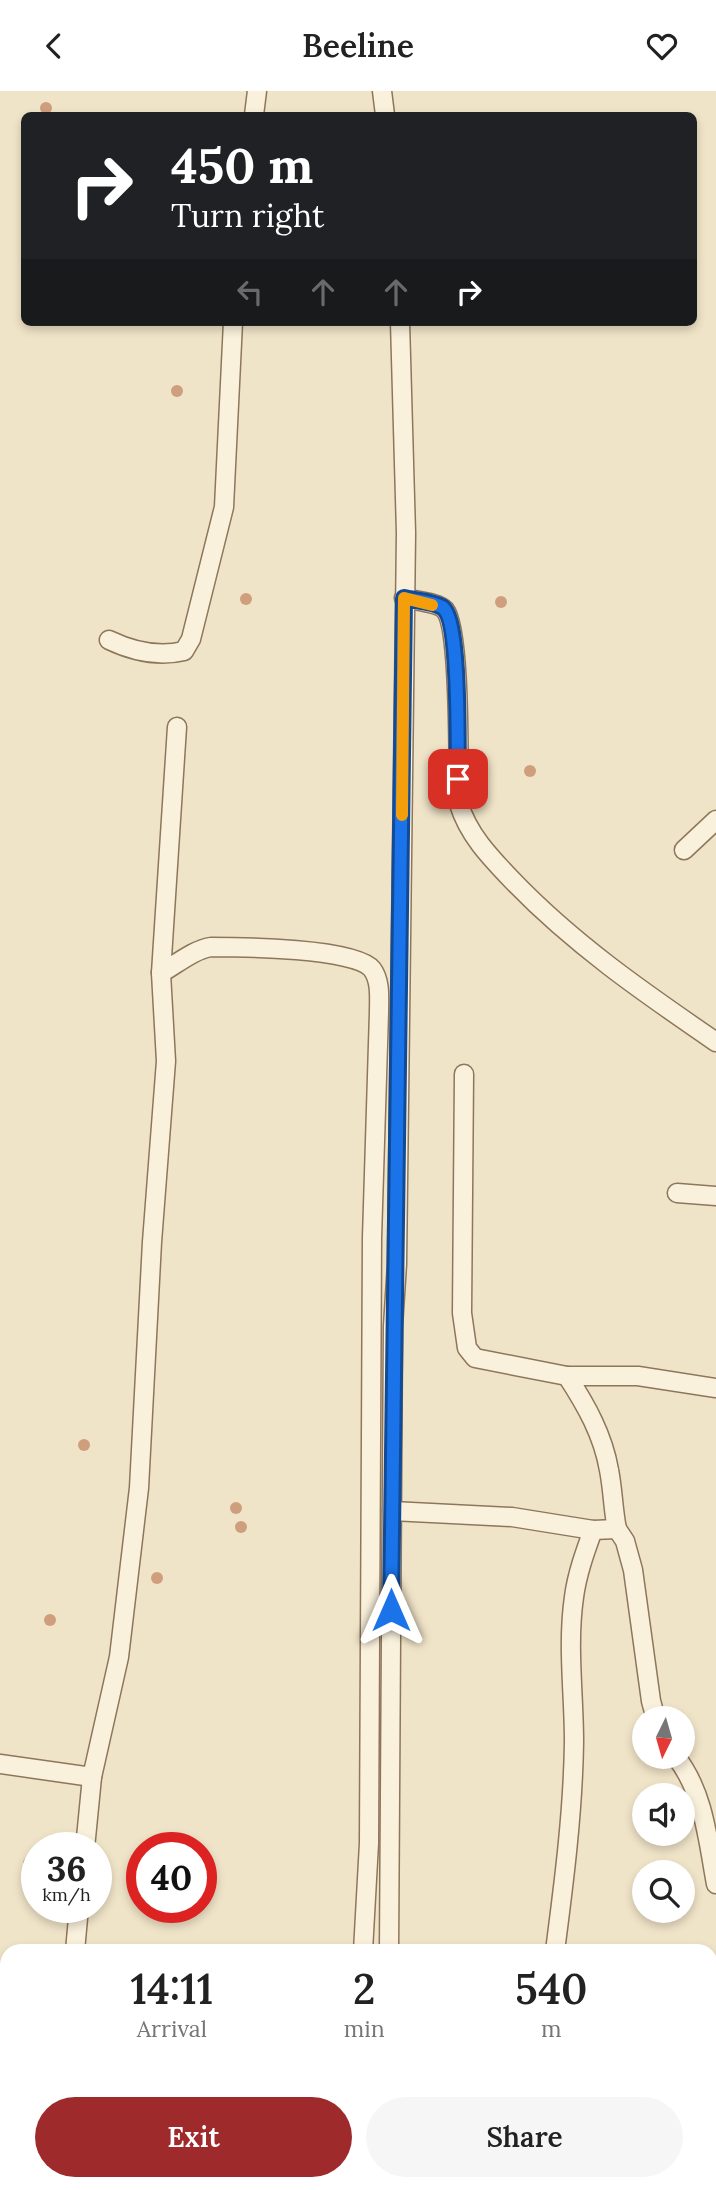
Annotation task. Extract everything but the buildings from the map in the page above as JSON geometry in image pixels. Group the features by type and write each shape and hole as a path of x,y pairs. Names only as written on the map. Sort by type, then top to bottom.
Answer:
{"street":[{"path":"254,112 257,91"},
{"path":"382,91 385,112"},
{"path":"109,640 135,650 168,655 184,651 191,639 224,507 233,326"},
{"path":"389,1944 392,1511 406,533 400,326"},
{"path":"404,598 442,607 447,613 456,651 459,804 464,821 476,839 538,908 601,961 716,1042"},
{"path":"87,1832 92,1777 120,1657 139,1488 152,1242 166,1061 161,973 177,727"},
{"path":"684,850 716,820"},
{"path":"161,973 187,959 197,949 241,947 301,951 357,959 371,967 378,979 372,1238 370,1791 363,1944"},
{"path":"464,1074 462,1313 467,1348 475,1358 567,1375 638,1376 716,1388"},
{"path":"677,1193 716,1196"},
{"path":"567,1375 587,1406 600,1436 609,1470 617,1529 630,1558 653,1706"},
{"path":"371,1397 394,1399"},
{"path":"392,1511 512,1517 593,1530 617,1529"},
{"path":"556,1944 568,1853 572,1784 574,1600 577,1578 593,1530"},
{"path":"0,1764 92,1777"},
{"path":"684,1769 698,1796 716,1884"},
{"path":"76,1944 78,1923"}],"slow traffic":[{"path":"402,815 404,598 432,605"}],"route":[{"path":"391,1610 404,598 442,607 447,613 456,651 458,779"}]}
